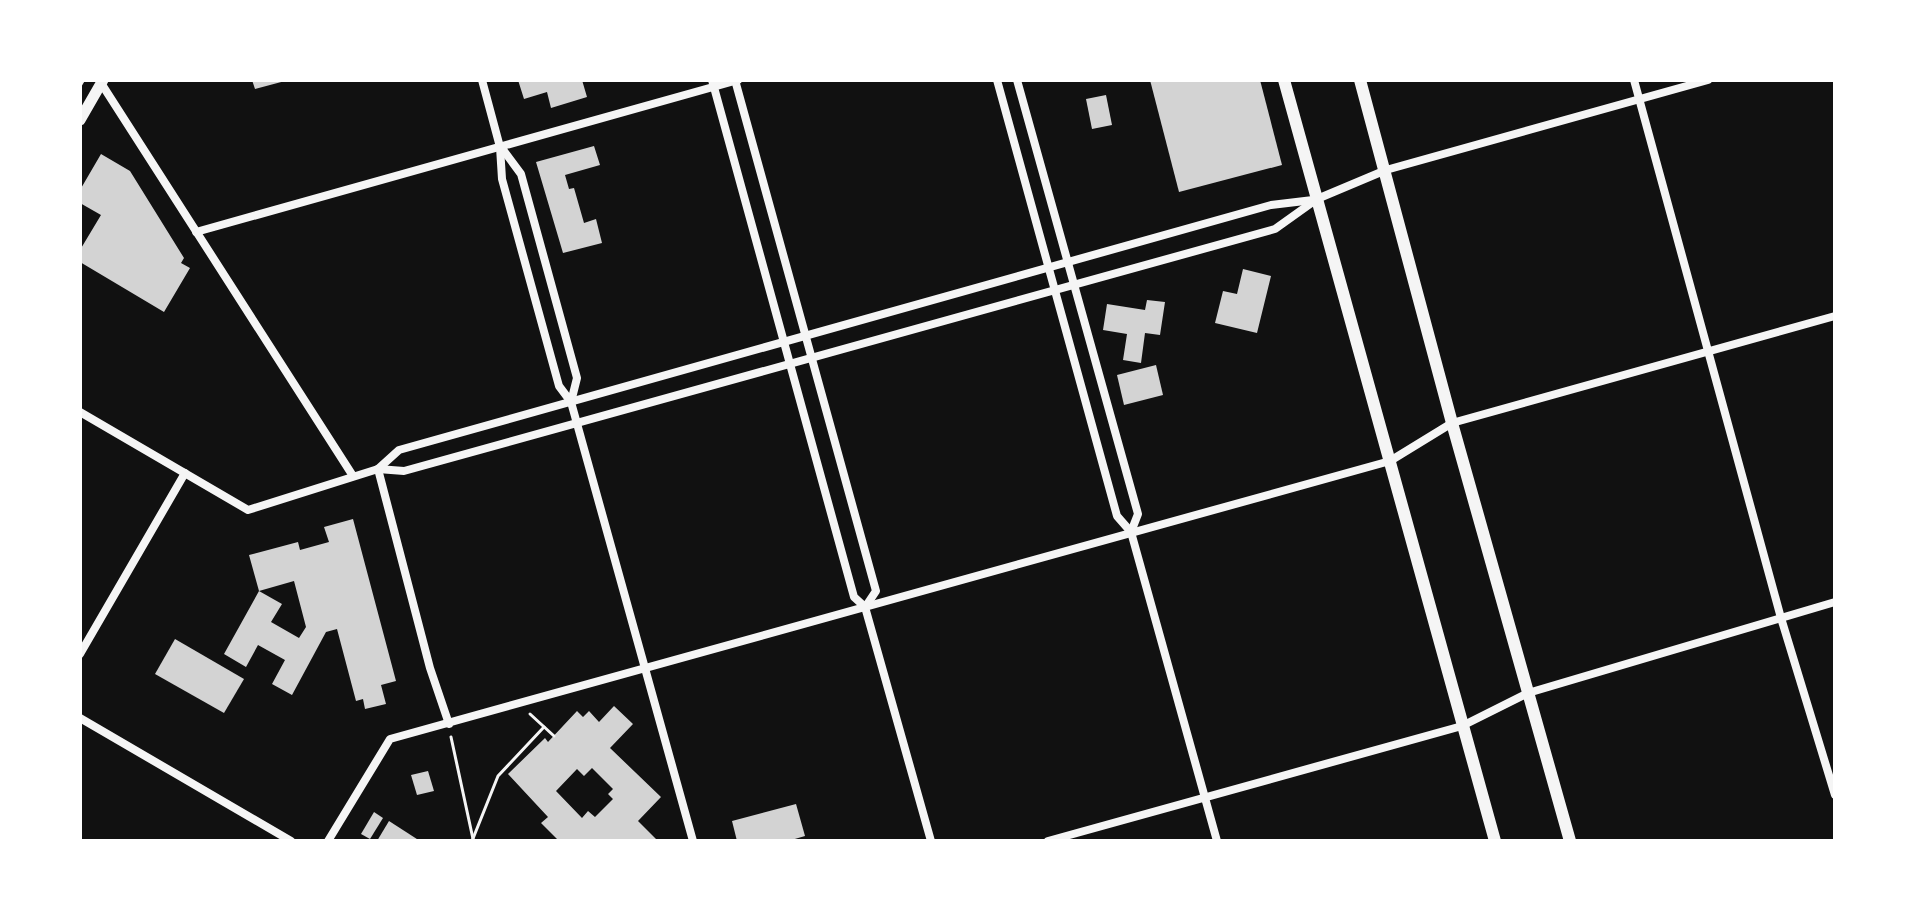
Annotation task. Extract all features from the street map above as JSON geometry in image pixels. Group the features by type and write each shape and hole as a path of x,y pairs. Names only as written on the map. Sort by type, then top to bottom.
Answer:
{"main road":[{"path":"1284,80 1495,841"},
{"path":"1360,80 1452,423 1570,841"},
{"path":"80,120 102,82"}],"street":[{"path":"482,80 500,147 502,179 559,386 571,402 693,841"},
{"path":"196,232 500,147 713,83 736,80 876,591 865,607"},
{"path":"997,80 1117,516 1131,532 1217,841"},
{"path":"1017,80 1138,514 1131,532"},
{"path":"1634,80 1781,618 1835,795"},
{"path":"80,412 248,510 378,469 404,471 1275,229 1317,199 1386,170 1708,80"},
{"path":"102,82 353,476"},
{"path":"713,83 854,597 865,607 931,841"},
{"path":"500,147 521,174 577,378 571,402"},
{"path":"378,469 399,450 1271,205 1317,199"},
{"path":"328,841 390,739 1390,461 1452,423 1835,316"},
{"path":"378,469 430,668 449,724"},
{"path":"80,654 185,473"},
{"path":"1048,841 1462,726 1528,693 1835,602"},
{"path":"80,718 291,841"}],"path":[{"path":"520,704 554,736"},
{"path":"449,724 472,840"},
{"path":"472,840 498,776 544,727"}],"building":[{"path":"252,80 285,80 285,81 255,89"},
{"path":"518,80 582,80 587,97 551,108 547,92 524,99"},
{"path":"1150,80 1260,80 1282,165 1179,192"},
{"path":"1106,95 1112,125 1092,129 1086,99"},
{"path":"594,146 600,165 565,175 569,189 574,188 584,223 596,219 602,243 563,253 536,162"},
{"path":"101,154 130,171 184,258 181,263 190,268 164,312 80,262 80,250 101,215 80,203 80,190"},
{"path":"1243,269 1271,276 1257,333 1215,323 1223,291 1237,294"},
{"path":"1147,300 1165,302 1160,335 1145,333 1141,363 1123,360 1127,334 1103,330 1107,304 1145,310"},
{"path":"1156,365 1163,395 1124,405 1117,375"},
{"path":"353,519 396,681 381,685 386,704 365,709 363,699 356,701 337,629 326,632 292,695 272,684 285,660 258,645 246,667 224,654 259,591 249,555 298,542 300,550 329,542 324,527","holes":["294,581 306,627 299,638 271,622 282,604 259,591"]},
{"path":"175,639 244,679 224,713 155,674"},
{"path":"614,706 633,724 610,748 661,797 638,821 658,841 559,841 541,823 548,817 508,774 545,738 548,742 577,711 583,717 589,711 599,722","holes":["592,768 613,789 608,794 613,799 595,817 588,811 582,818 556,791 577,769 584,776"]},
{"path":"428,771 434,791 417,795 411,775"},
{"path":"796,804 805,836 788,841 737,841 732,821"},
{"path":"374,812 383,818 370,839 361,834"},
{"path":"389,821 420,841 377,841"}]}
